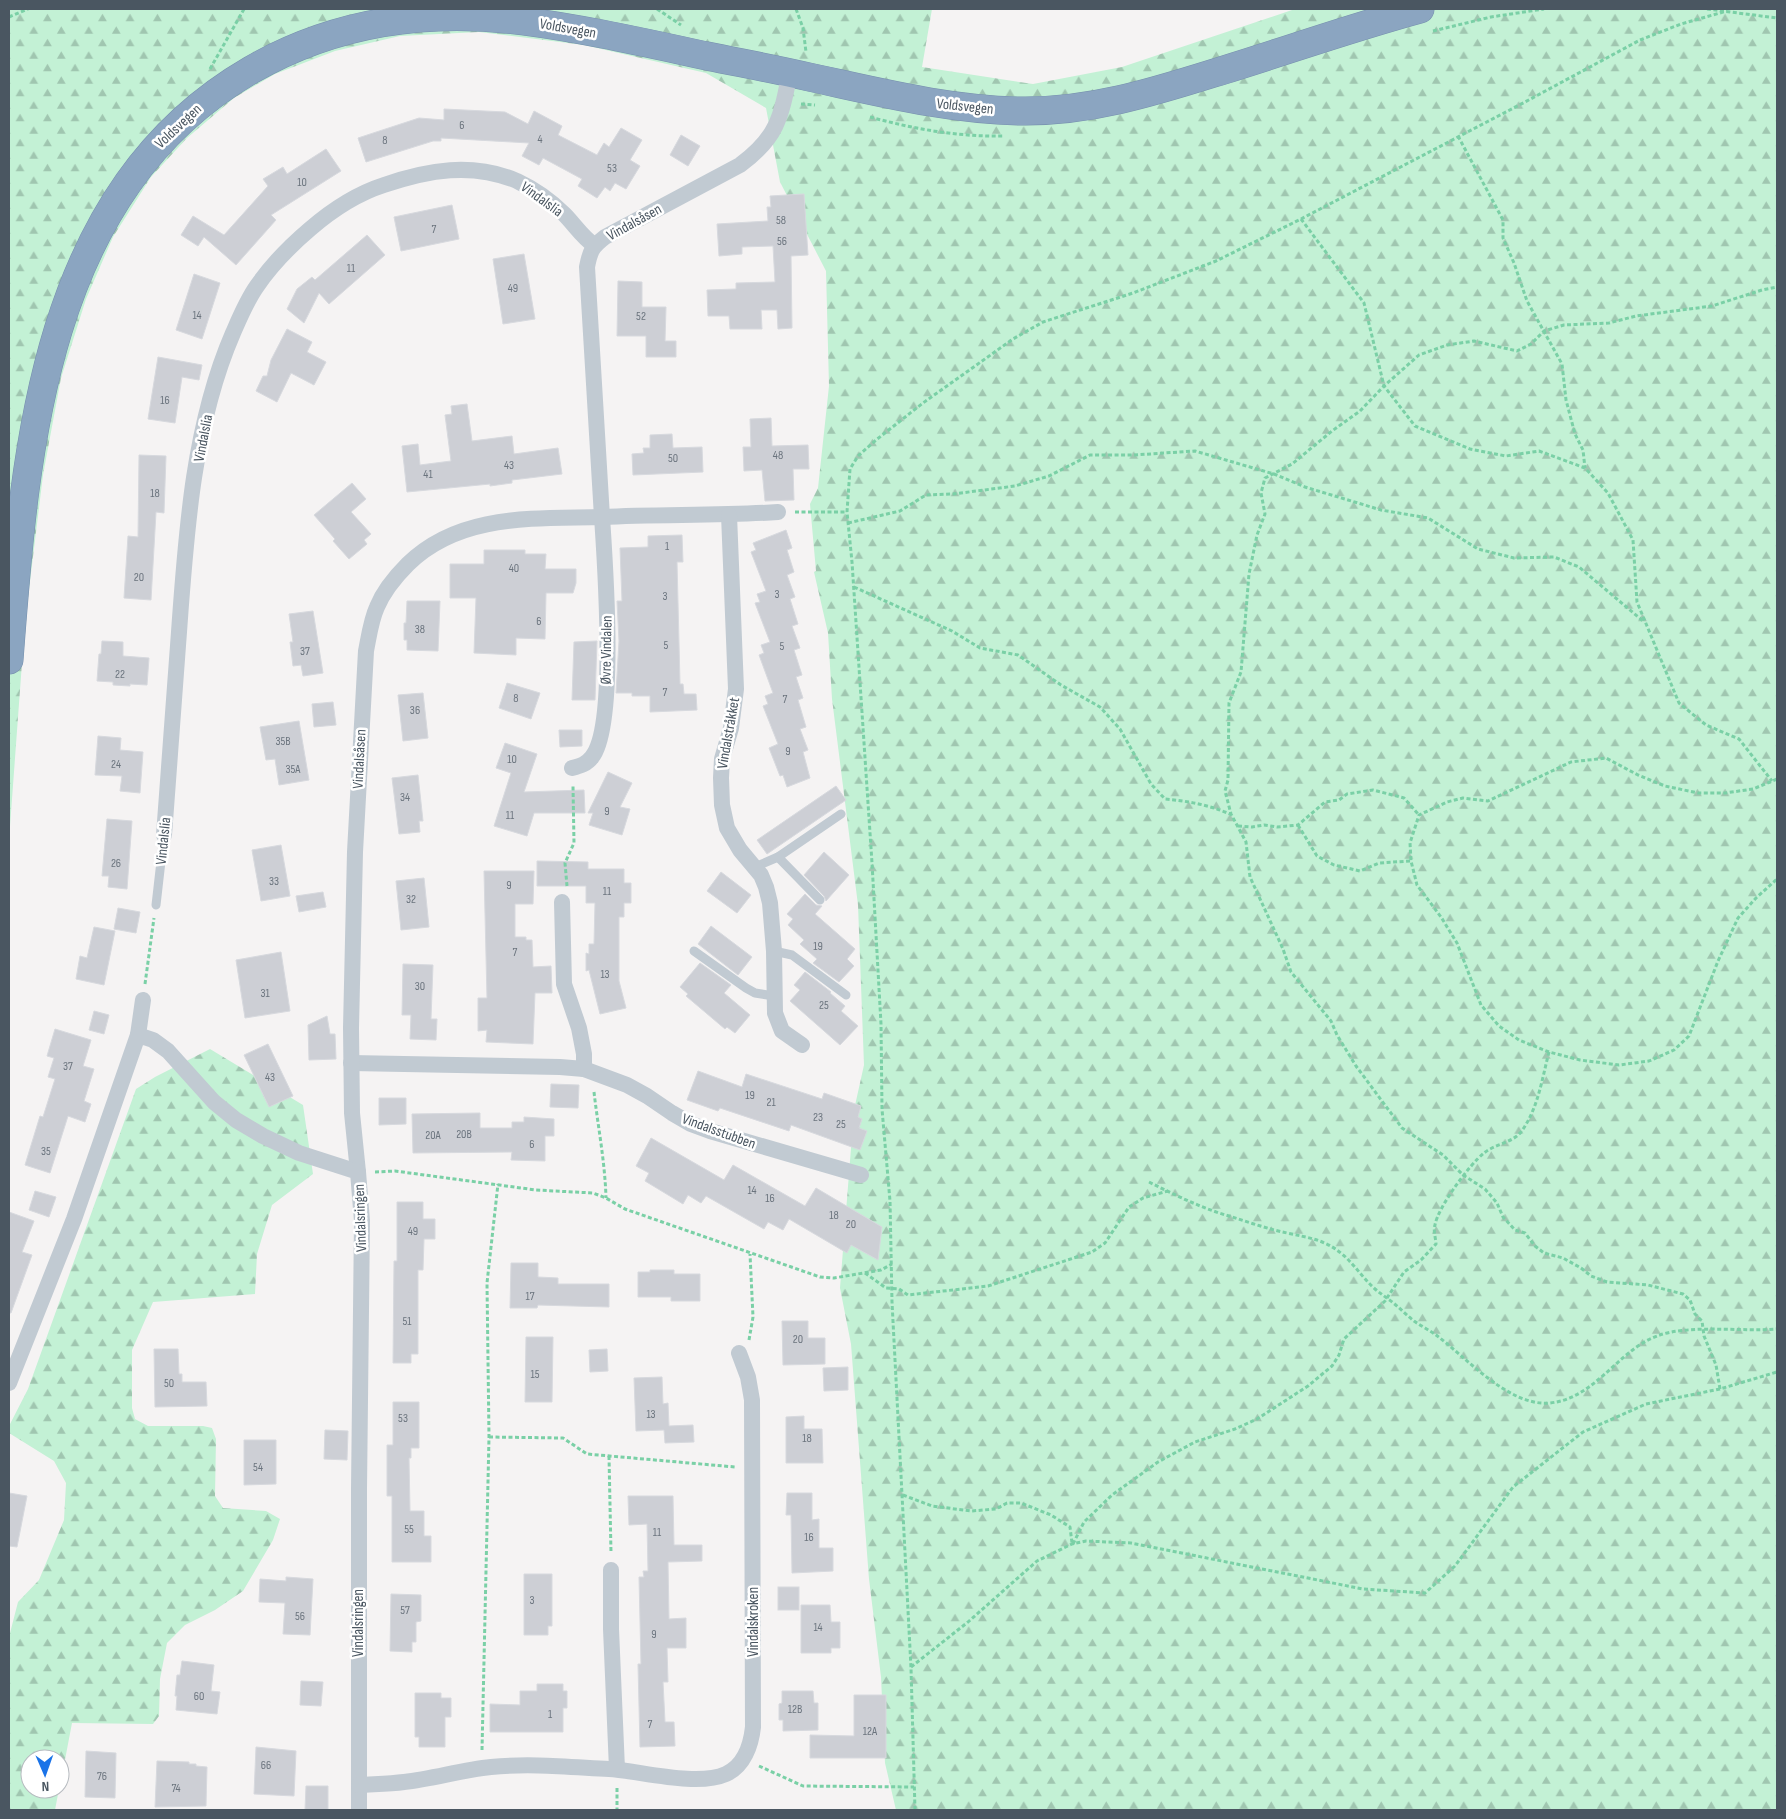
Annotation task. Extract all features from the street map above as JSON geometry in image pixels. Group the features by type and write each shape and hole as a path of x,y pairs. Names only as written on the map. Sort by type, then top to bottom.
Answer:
{"highway":[{"name":"Voldsvegen","path":"9,660 21,514 33,435 47,372 64,310 99,226 124,186 174,128 203,103 236,79 299,45 372,24 429,16 488,17 566,28 915,100 994,110 1055,110 1087,107 1152,92 1338,32 1420,9"}],"street":[{"name":"Vindalsåsen","path":"602,517 587,267 590,254 594,245 605,237 740,165 757,153 770,137 778,122 796,74"},
{"name":"Vindalslia","path":"164,835 184,563 201,440 224,353 256,287 294,243 320,220 347,201 370,189 427,172 450,169 498,175 533,189 565,215 585,239 594,245"},
{"name":"Vindalsåsen","path":"358,1172 352,1113 351,1063 355,852 366,651 376,608 383,593 395,576 429,546 448,535 470,527 524,519 652,514 729,515 778,512"},
{"name":"Vindalstråkket","path":"729,515 736,689 731,728 722,759 721,794 726,828 740,850 761,875 770,903 774,951 775,1013 778,1024 782,1031 802,1045"},
{"name":"Øvre Vindalen","path":"572,768 587,762 593,757 601,736 605,710 607,616 606,565 602,517"},
{"path":"562,902 564,984 591,1071"},
{"path":"9,1383 74,1219 138,1035 143,1000"},
{"name":"Vindalsringen","path":"138,1035 153,1040 168,1051 214,1102 236,1120 263,1136 299,1153 358,1172 362,1221 359,1489 359,1810"},
{"name":"Vindalsstubben","path":"351,1063 560,1066 591,1071 627,1085 697,1126 861,1174"},
{"name":"Vindalskroken","path":"358,1785 405,1782 456,1772 516,1765 616,1769 674,1777 706,1778 727,1774 735,1768 751,1740 753,1727 754,1469 752,1400 748,1377 739,1353"},
{"path":"612,1570 611,1629 616,1769"}],"lane":[{"path":"755,867 778,857 841,814"},
{"name":"Vindalslia","path":"156,906 164,835"},
{"path":"778,857 820,900"},
{"path":"694,951 746,988 755,993 774,996"},
{"path":"774,951 792,956 846,995"}],"path":[{"path":"9,17 28,9"},
{"path":"203,103 206,76 244,9"},
{"path":"796,9 803,28 806,45 796,74"},
{"path":"1707,9 1777,18"},
{"path":"915,1810 911,1668 892,1289 890,1202 882,1109 881,1024 854,587 847,512 850,469 858,456 923,403 1013,339 1044,322 1133,293 1216,261 1301,219 1640,40 1681,24 1727,11"},
{"path":"1458,136 1503,220 1503,238 1527,301 1562,364 1566,400 1575,434 1583,450 1585,468"},
{"path":"1301,219 1364,303 1384,386 1415,426 1470,449 1506,456 1539,451 1585,468 1608,493 1633,540 1637,602 1679,703 1706,724 1739,739 1772,781"},
{"path":"1720,1389 1716,1365 1704,1336 1702,1321 1695,1314 1690,1300 1683,1294 1648,1285 1608,1282 1591,1276 1563,1258 1544,1253 1535,1246 1525,1233 1515,1230 1503,1217 1497,1203 1485,1189 1463,1175 1443,1155 1402,1128 1356,1066 1337,1035 1331,1021 1291,972 1283,949 1250,877 1246,842 1231,814 1225,791 1228,780 1229,703 1241,672 1249,574 1257,535 1265,514 1261,493 1265,478 1292,464 1360,411 1384,386 1419,356 1447,344 1474,341 1517,351 1532,344 1544,331 1564,325 1609,323 1636,316 1712,306 1762,290 1777,288"},
{"path":"848,523 900,511 926,495 953,494 1015,486 1049,476 1090,455 1134,455 1195,451 1274,474 1305,487 1381,510 1428,518 1478,549 1514,558 1554,557 1579,567 1644,621"},
{"path":"778,512 847,512"},
{"path":"854,587 952,631 980,648 1018,655 1061,685 1100,707 1120,729 1151,784 1165,799 1195,802 1212,806 1231,814"},
{"path":"1777,779 1752,789 1725,793 1698,793 1665,786 1638,775 1606,758 1571,762 1488,801 1463,798 1447,802 1419,815 1410,843 1411,861 1417,885 1441,916 1457,943 1481,1005 1498,1026 1519,1040 1549,1052 1580,1060 1618,1065 1649,1061 1674,1050 1689,1036 1718,961 1738,918 1777,879"},
{"path":"562,902 568,895 565,863 574,843 572,768"},
{"path":"1238,826 1252,828 1264,825 1277,827 1298,825 1326,802 1339,800 1347,794 1373,790 1404,798 1419,815"},
{"path":"1298,825 1317,856 1334,865 1360,871 1379,863 1411,861"},
{"path":"143,1000 156,906"},
{"path":"1072,1544 1084,1522 1112,1495 1158,1462 1195,1442 1257,1419 1308,1386 1332,1366 1339,1356 1344,1339 1387,1298 1404,1272 1421,1260 1436,1244 1434,1225 1443,1206 1463,1175 1485,1152 1519,1134 1527,1122 1538,1097 1549,1052"},
{"path":"591,1071 606,1179 606,1198"},
{"path":"358,1172 395,1171 536,1190 593,1193 626,1209 820,1277 834,1278 881,1270 892,1264"},
{"path":"1149,1182 1197,1205 1228,1216 1287,1233 1311,1237 1326,1243 1342,1254 1372,1286 1413,1321 1436,1336 1492,1382 1533,1402 1550,1403 1570,1398 1588,1389 1639,1346 1657,1336 1675,1332 1704,1330 1777,1329"},
{"path":"481,1769 489,1437 487,1283 498,1184"},
{"path":"864,1273 886,1288 899,1289 908,1295 988,1286 1092,1252 1105,1243 1129,1207 1143,1198 1168,1192"},
{"path":"739,1353 749,1340 753,1325 750,1254"},
{"path":"911,1668 968,1622 1036,1561 1072,1544 1086,1541 1131,1543 1363,1588 1425,1593 1455,1566 1513,1487 1583,1432 1646,1404 1720,1389 1777,1372"},
{"path":"489,1437 563,1438 587,1454 754,1469"},
{"path":"610,1456 612,1570"},
{"path":"903,1495 932,1506 971,1511 996,1510 1007,1503 1021,1503 1051,1515 1070,1527 1072,1544"},
{"path":"742,1758 802,1786 914,1787"}],"green space":[{"path":"9,9 932,9 922,67 1033,84 1122,67 1295,9 1777,9 1777,1810 896,1810 885,1763 881,1677 869,1579 851,1344 840,1288 854,1110 864,1065 858,905 832,699 828,633 814,572 816,571 810,504 818,488 829,386 826,271 780,182 766,108 706,73 584,45 479,32 400,36 335,51 275,74 234,98 187,138 151,177 113,237 86,299 61,378 43,475 25,622 9,840"},
{"path":"210,1049 303,1105 313,1174 272,1205 257,1254 255,1294 153,1302 132,1350 132,1408 135,1419 148,1426 203,1426 212,1428 216,1439 215,1496 223,1508 266,1511 280,1519 273,1540 243,1591 215,1610 185,1625 167,1643 160,1679 159,1716 153,1724 72,1723 67,1749 20,1749 20,1799 57,1799 55,1810 9,1810 9,1637 18,1602 39,1580 64,1520 66,1483 54,1461 9,1433 9,1426 28,1389 136,1089 155,1077"}],"building":[{"path":"444,109 505,112 528,124 534,111 562,126 558,135 597,155 604,143 609,147 621,128 642,140 630,160 640,166 626,189 615,183 610,191 605,187 597,198 578,186 582,179 543,158 539,165 522,156 529,143 441,138 441,141 433,141 366,162 358,138 419,118 444,120"},
{"path":"681,135 700,146 688,166 670,155"},
{"path":"326,149 341,171 271,215 276,220 236,265 204,237 198,246 181,235 193,216 224,235 268,186 263,179 283,167 287,174"},
{"path":"804,194 808,255 791,256 792,328 778,329 777,310 761,310 762,329 730,329 729,316 708,316 707,290 736,289 736,283 775,282 773,246 742,247 742,254 719,256 717,224 768,221 767,207 771,207 770,196"},
{"path":"452,205 459,239 401,251 394,217"},
{"path":"367,235 385,255 329,304 319,293 304,323 287,309 297,289 312,277 315,280"},
{"path":"524,254 535,319 503,324 493,259"},
{"path":"194,274 220,283 202,339 176,330"},
{"path":"618,281 642,282 642,307 666,307 665,341 676,341 676,357 646,357 646,336 617,336"},
{"path":"287,329 312,342 307,352 326,362 314,385 291,373 277,402 256,391 263,376 267,376 271,360"},
{"path":"158,357 202,365 199,380 182,377 175,423 148,419"},
{"path":"467,404 472,441 512,436 514,454 558,448 562,474 512,480 512,483 490,486 490,484 407,492 402,446 418,444 420,465 451,461 445,415 452,414 451,406"},
{"path":"771,418 772,446 808,445 809,469 793,469 794,500 765,501 762,470 744,471 743,447 751,447 750,419"},
{"path":"672,434 673,448 702,447 703,472 633,475 632,454 644,453 643,448 650,448 650,435"},
{"path":"139,455 166,456 164,513 156,512 151,600 124,598 128,536 138,537"},
{"path":"352,483 366,499 351,512 371,534 364,540 367,544 349,559 314,515"},
{"path":"786,530 792,548 787,550 794,572 787,575 795,597 790,599 798,624 792,626 800,648 794,650 802,675 796,677 803,698 798,700 806,727 800,729 808,750 803,752 810,778 787,787 783,775 780,776 769,748 778,744 763,706 768,704 765,696 773,693 759,655 764,653 761,645 770,642 755,603 760,602 757,594 766,591 751,552 756,550 753,543"},
{"path":"682,535 683,562 677,562 680,684 683,684 684,694 696,694 697,710 650,712 650,696 632,696 632,693 616,693 619,641 617,601 622,601 620,548 648,547 648,536"},
{"path":"484,550 525,550 525,554 546,554 545,569 576,569 576,583 573,593 546,593 545,639 516,638 516,655 474,653 476,598 450,598 450,564 484,564"},
{"path":"407,601 440,601 438,651 407,650 407,640 404,640 404,623 406,623"},
{"path":"313,611 323,673 303,676 301,665 293,666 290,642 293,642 289,614"},
{"path":"102,641 123,642 123,656 149,658 147,685 113,685 113,682 97,681"},
{"path":"597,641 595,700 572,700 574,642"},
{"path":"507,683 540,693 531,719 499,708"},
{"path":"423,693 428,738 403,741 398,695"},
{"path":"333,702 336,725 314,727 312,704"},
{"path":"299,721 309,780 279,785 275,759 266,760 260,727"},
{"path":"559,730 582,730 582,746 560,747"},
{"path":"98,736 121,738 120,750 143,752 140,793 120,791 122,776 95,775"},
{"path":"505,743 537,754 524,792 584,790 585,813 534,813 527,836 494,826 511,773 496,768"},
{"path":"608,772 632,783 620,807 630,809 622,835 589,825 593,813 588,813"},
{"path":"418,775 423,821 419,821 420,832 399,834 392,778"},
{"path":"836,786 846,800 767,854 757,840"},
{"path":"107,819 132,821 127,889 108,887 109,876 102,876"},
{"path":"281,845 290,896 261,901 252,850"},
{"path":"824,852 849,875 826,901 824,896 804,875"},
{"path":"537,861 588,862 588,869 624,869 624,883 631,883 631,903 624,903 624,917 619,917 619,981 626,1008 600,1014 589,970 586,971 586,953 589,954 589,944 594,944 595,903 586,903 586,886 537,886"},
{"path":"484,871 534,871 533,904 515,904 515,937 526,937 526,940 532,940 533,967 551,966 552,993 535,993 533,1044 486,1042 487,1030 478,1031 478,998 487,998"},
{"path":"721,872 751,895 737,913 707,891"},
{"path":"424,878 429,927 401,930 396,881"},
{"path":"323,892 326,907 299,912 296,896"},
{"path":"805,894 816,905 822,906 815,914 855,949 847,959 854,966 839,982 813,963 817,959 800,944 804,940 788,925 793,919 787,914"},
{"path":"118,908 140,912 136,933 114,929"},
{"path":"711,926 752,957 738,975 698,944"},
{"path":"94,927 115,931 104,985 76,979 80,956 87,958"},
{"path":"281,952 290,1011 245,1018 236,960"},
{"path":"700,963 731,985 724,993 750,1015 735,1033 727,1027 725,1029 686,996 688,994 680,987"},
{"path":"403,964 433,965 431,1019 437,1019 436,1040 410,1039 411,1015 402,1015"},
{"path":"805,972 831,992 845,1006 841,1011 858,1026 840,1045 790,1001 800,990 794,985"},
{"path":"94,1011 109,1015 104,1034 89,1030"},
{"path":"327,1016 330,1034 335,1034 336,1059 309,1060 308,1025"},
{"path":"55,1029 91,1040 83,1066 94,1069 84,1101 91,1104 85,1122 68,1116 50,1173 25,1165 40,1116 43,1117 55,1079 48,1077 54,1058 47,1056"},
{"path":"268,1044 293,1096 269,1107 244,1055"},
{"path":"698,1071 742,1087 746,1074 822,1099 824,1093 861,1106 858,1117 862,1119 859,1128 867,1131 860,1150 791,1125 789,1131 720,1108 718,1111 687,1100"},
{"path":"551,1084 579,1085 578,1108 550,1107"},
{"path":"379,1098 406,1098 406,1124 379,1125"},
{"path":"480,1113 480,1128 512,1128 512,1122 524,1122 524,1117 554,1119 554,1136 545,1136 545,1161 511,1160 512,1152 413,1153 412,1114"},
{"path":"651,1138 724,1180 733,1165 805,1206 816,1188 882,1227 878,1260 851,1245 847,1253 789,1219 783,1230 768,1222 764,1229 706,1196 701,1203 688,1195 683,1204 645,1181 649,1173 636,1166"},
{"path":"35,1191 56,1197 49,1217 29,1210"},
{"path":"397,1202 423,1202 423,1219 435,1219 435,1239 424,1239 423,1270 418,1270 418,1354 411,1354 411,1363 393,1363 394,1261 397,1261"},
{"path":"9,1212 34,1221 22,1252 32,1255 11,1313 9,1313"},
{"path":"511,1263 538,1263 538,1277 558,1278 558,1284 609,1284 609,1307 538,1305 537,1308 510,1308"},
{"path":"650,1270 674,1270 674,1274 700,1274 700,1301 671,1301 671,1297 638,1297 638,1272 650,1272"},
{"path":"782,1321 808,1321 808,1338 825,1338 825,1364 783,1365"},
{"path":"526,1337 553,1337 552,1402 525,1402"},
{"path":"154,1349 178,1349 179,1374 182,1374 182,1382 206,1382 207,1406 155,1407"},
{"path":"607,1349 608,1371 590,1372 589,1350"},
{"path":"848,1367 848,1390 824,1391 823,1368"},
{"path":"662,1377 663,1404 668,1403 669,1426 693,1425 694,1442 665,1443 664,1430 636,1431 634,1378"},
{"path":"393,1402 419,1402 419,1448 411,1448 411,1458 409,1458 410,1511 424,1511 424,1536 431,1536 431,1562 392,1562 392,1496 387,1496 387,1445 393,1445"},
{"path":"804,1416 804,1429 822,1429 823,1463 786,1463 786,1417"},
{"path":"325,1430 348,1431 347,1460 324,1459"},
{"path":"244,1440 276,1440 276,1484 244,1485"},
{"path":"9,1493 27,1496 17,1547 9,1546"},
{"path":"787,1493 812,1493 812,1520 819,1519 819,1548 833,1548 833,1571 792,1573 791,1515 786,1515"},
{"path":"628,1496 673,1496 674,1545 702,1545 702,1561 668,1562 669,1619 686,1618 686,1648 667,1648 668,1682 663,1682 665,1722 674,1722 675,1746 640,1747 638,1664 641,1664 639,1577 644,1577 643,1571 648,1571 647,1524 629,1525"},
{"path":"524,1574 552,1574 552,1626 548,1626 548,1635 524,1635"},
{"path":"286,1577 313,1579 310,1635 283,1634 285,1603 259,1602 260,1579 286,1581"},
{"path":"778,1587 799,1587 799,1610 778,1610"},
{"path":"391,1594 421,1595 421,1621 416,1622 416,1642 412,1642 412,1652 390,1651"},
{"path":"801,1605 830,1605 831,1622 840,1622 840,1648 831,1648 831,1653 801,1653"},
{"path":"182,1661 214,1665 211,1691 220,1692 217,1714 176,1710 177,1675 180,1675"},
{"path":"301,1681 323,1682 321,1706 300,1705"},
{"path":"537,1684 563,1684 563,1691 567,1691 567,1708 563,1708 563,1732 490,1732 490,1704 520,1705 520,1691 537,1691"},
{"path":"782,1691 813,1691 814,1703 818,1703 818,1730 783,1731 783,1720 779,1720 779,1704 782,1703"},
{"path":"415,1693 441,1693 441,1698 451,1698 451,1717 445,1717 445,1747 419,1747 419,1737 415,1737"},
{"path":"854,1695 886,1695 886,1758 810,1758 810,1735 854,1736"},
{"path":"256,1747 296,1751 294,1796 254,1794"},
{"path":"86,1751 116,1753 115,1798 85,1797"},
{"path":"157,1761 189,1762 189,1764 196,1764 196,1766 207,1767 206,1806 155,1807"},
{"path":"306,1786 328,1786 328,1810 305,1810"}]}
